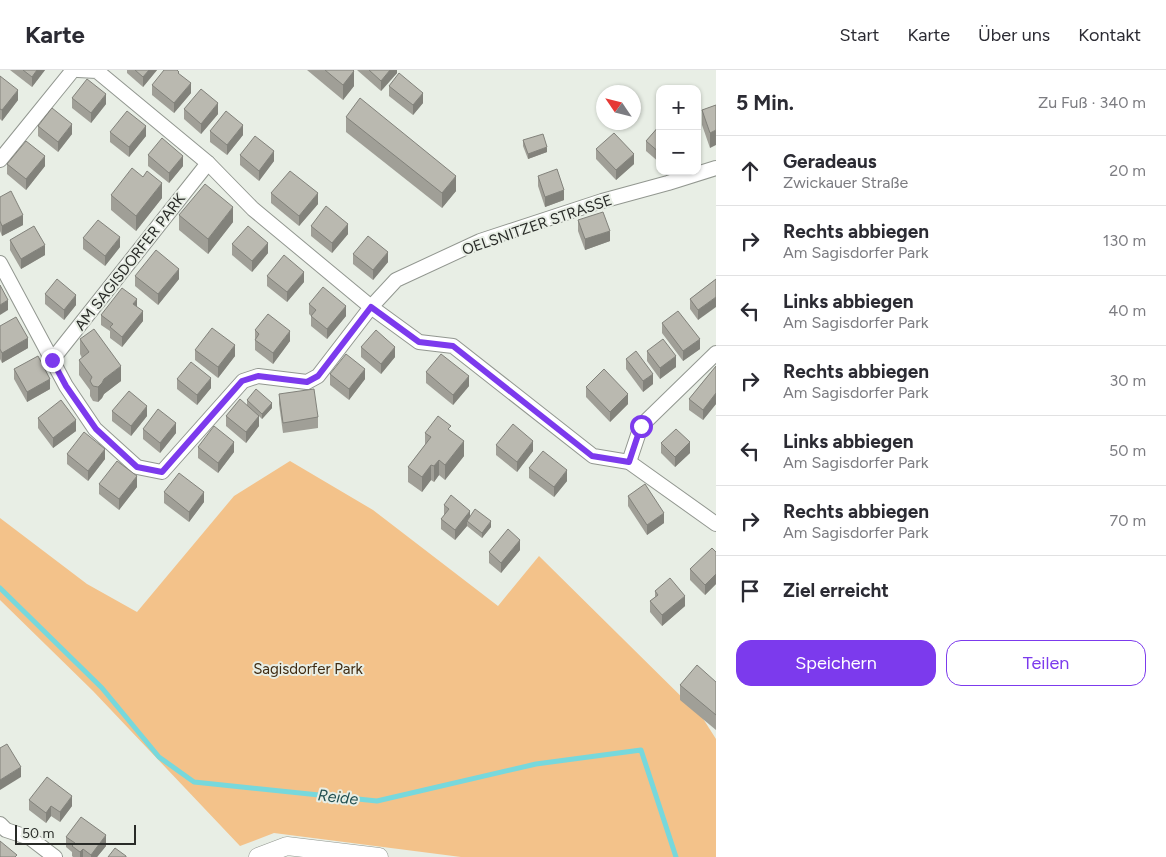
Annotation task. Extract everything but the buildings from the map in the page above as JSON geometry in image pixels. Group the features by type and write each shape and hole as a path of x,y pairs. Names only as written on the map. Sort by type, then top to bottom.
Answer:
{"street":[{"path":"0,160 73,70"},
{"path":"78,70 97,71 208,163 253,209 371,307 419,342 453,346 592,456 629,462 716,524"},
{"name":"AM SAGISDORFER PARK","path":"52,360 208,163"},
{"name":"OELSNITZER STRASSE","path":"371,307 396,280 480,240 602,201 716,168"},
{"path":"0,263 66,386 96,429 137,467 162,472 242,381 258,376 307,382 318,376 371,307"},
{"path":"629,462 641,426 716,353"},
{"path":"0,824 6,830 30,838 55,857"},
{"path":"258,857 287,846 380,857"}],"green space":[{"name":"Sagisdorfer Park","path":"290,461 373,510 498,606 539,556 702,717 716,739 716,857 461,857 274,833 240,846 93,691 0,600 0,518 87,584 137,612 234,496"}],"waterway":[{"name":"Reide","path":"0,588 102,688 159,757 194,782 377,801 536,764 641,750 676,857"}],"route":[{"path":"52,360 66,386 96,429 137,467 162,472 242,381 258,376 307,382 318,376 371,307 419,342 453,346 592,456 629,462 641,426"}]}
